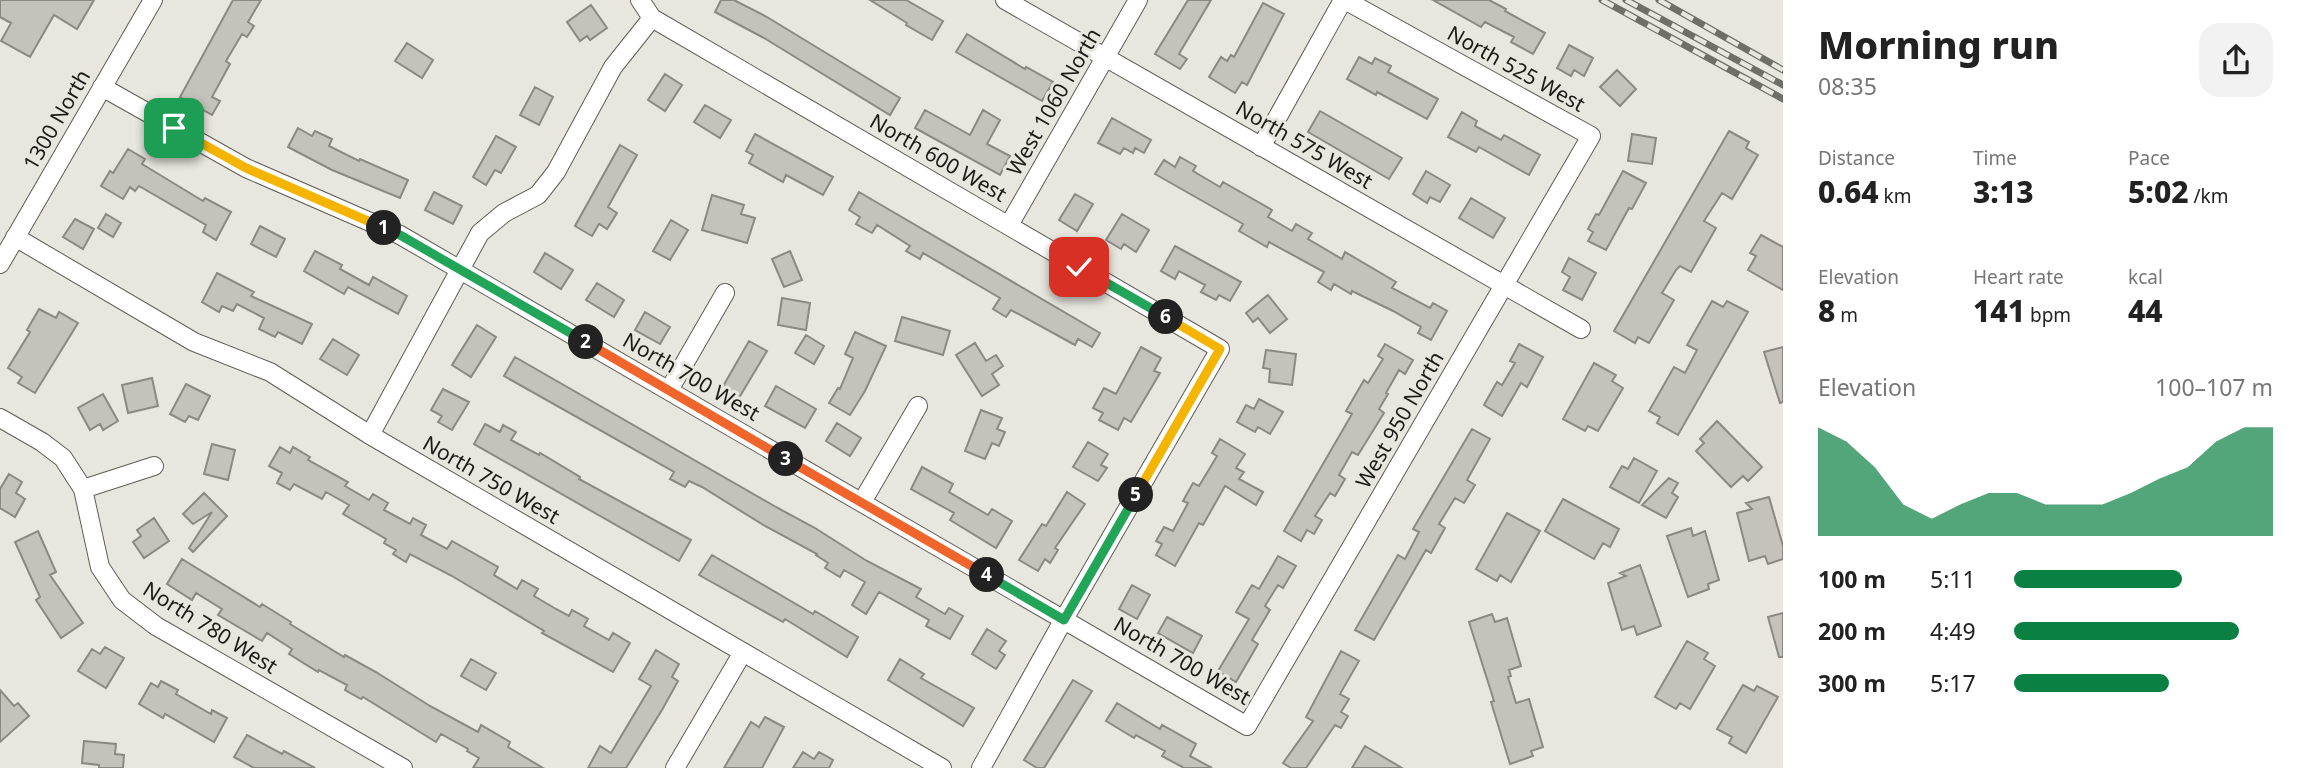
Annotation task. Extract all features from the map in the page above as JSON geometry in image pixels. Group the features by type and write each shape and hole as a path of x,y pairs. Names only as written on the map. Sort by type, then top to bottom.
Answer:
{"street":[{"name":"1300 North","path":"0,264 153,0"},
{"name":"North 600 West","path":"640,0 652,18 1220,349 1064,620"},
{"name":"North 575 West","path":"1005,0 1581,329"},
{"name":"West 1060 North","path":"1009,225 1138,0"},
{"path":"1261,146 1344,0"},
{"name":"North 525 West","path":"1344,0 1591,136"},
{"path":"370,436 480,233 505,213 538,195 556,172 613,67 652,18"},
{"name":"North 700 West","path":"102,87 246,168 400,235 1247,726"},
{"name":"West 950 North","path":"1247,726 1591,136"},
{"name":"North 750 West","path":"15,237 194,342 270,372 370,436 942,768"},
{"path":"668,390 725,293"},
{"path":"862,502 918,406"},
{"name":"North 780 West","path":"0,418 42,442 63,458 83,489 100,567 122,600 156,626 402,768"},
{"path":"83,489 154,466"},
{"path":"981,768 1064,620"},
{"path":"675,768 743,652"}],"building":[{"path":"0,0 94,0 77,29 54,15 30,57 1,41 11,23 0,17"},
{"path":"233,0 261,0 248,22 254,26 247,37 242,34 226,61 230,64 212,97 220,101 212,115 180,97"},
{"path":"721,0 734,0 767,17 900,98 890,115 764,38 715,12"},
{"path":"870,0 906,0 943,21 932,40"},
{"path":"1188,0 1211,0 1179,54 1187,59 1180,69 1155,54"},
{"path":"1433,0 1489,0 1545,33 1533,54 1511,42 1514,37 1485,22 1481,27"},
{"path":"1263,3 1284,14 1247,85 1242,82 1235,93 1209,77 1221,57 1227,61 1231,55 1234,57"},
{"path":"591,5 607,28 590,40 587,36 580,41 567,22"},
{"path":"967,34 1025,69 1026,67 1053,82 1042,101 956,52"},
{"path":"407,43 433,60 422,78 395,61"},
{"path":"1569,45 1593,58 1584,76 1574,70 1571,76 1557,68"},
{"path":"1359,57 1372,64 1375,58 1391,66 1388,72 1438,99 1427,119 1347,79"},
{"path":"1617,70 1636,89 1620,106 1600,87"},
{"path":"665,74 682,85 665,111 648,100"},
{"path":"535,87 553,97 539,125 520,115"},
{"path":"705,105 731,120 720,138 694,122"},
{"path":"925,110 970,135 983,110 1000,120 987,144 1010,156 1000,175 915,128"},
{"path":"1320,111 1402,158 1389,179 1308,132"},
{"path":"1462,112 1477,121 1475,126 1501,140 1504,135 1540,155 1529,175 1479,147 1476,152 1448,137"},
{"path":"1112,118 1151,140 1144,153 1135,148 1133,153 1124,148 1120,154 1098,143"},
{"path":"298,128 312,136 315,131 332,139 329,146 408,180 400,198 332,170 288,147"},
{"path":"1729,131 1749,142 1746,148 1758,155 1732,199 1722,193 1704,221 1716,228 1691,272 1680,266 1662,293 1674,300 1649,343 1638,337 1635,343 1614,331"},
{"path":"755,134 833,177 823,195 786,175 783,182 749,163 753,155 746,151"},
{"path":"1632,134 1656,138 1652,164 1628,161"},
{"path":"496,136 516,147 501,173 495,170 486,185 473,177"},
{"path":"620,145 637,155 608,207 617,213 607,229 599,224 592,236 575,226"},
{"path":"128,149 145,159 142,164 203,201 205,198 231,212 216,240 203,232 206,225 139,186 135,191 130,187 123,199 101,186"},
{"path":"1180,157 1196,166 1193,171 1220,187 1223,182 1272,210 1268,217 1292,231 1296,224 1312,233 1308,239 1342,259 1345,252 1396,282 1392,288 1430,308 1433,303 1447,311 1431,340 1418,333 1421,327 1393,311 1334,284 1331,290 1318,282 1324,272 1269,242 1267,247 1239,231 1243,224 1155,174 1164,160 1175,167"},
{"path":"1426,171 1450,185 1440,202 1430,197 1427,203 1413,194"},
{"path":"1623,171 1646,183 1606,250 1588,241 1593,232 1588,229 1596,214 1599,215"},
{"path":"434,192 462,206 453,224 425,210"},
{"path":"859,192 1100,333 1092,347 1078,339 1075,345 1011,310 1006,317 993,309 1000,298 923,253 920,259 906,251 910,246 877,225 872,233 856,224 860,217 849,210"},
{"path":"1075,194 1093,204 1077,231 1059,220"},
{"path":"712,195 744,205 741,214 755,218 747,243 702,230"},
{"path":"1471,198 1505,218 1493,238 1459,218"},
{"path":"106,214 121,223 113,237 98,228"},
{"path":"1122,214 1149,230 1136,252 1124,244 1121,249 1106,240"},
{"path":"75,219 94,229 83,249 63,237"},
{"path":"671,220 688,230 670,260 653,251"},
{"path":"260,226 285,239 276,257 251,244"},
{"path":"1761,235 1783,247 1783,290 1748,270 1756,256 1750,253"},
{"path":"1175,246 1241,282 1230,301 1219,295 1216,300 1201,292 1205,285 1179,271 1175,279 1161,271"},
{"path":"315,251 342,265 340,269 369,285 373,277 407,296 398,314 348,287 344,294 304,271"},
{"path":"790,251 802,280 784,287 772,259"},
{"path":"545,253 573,270 561,289 534,272"},
{"path":"1569,258 1596,273 1582,300 1563,290 1570,277 1562,272"},
{"path":"217,273 254,292 251,296 312,324 302,344 278,332 275,337 259,329 264,318 237,304 233,311 222,306 219,312 202,302"},
{"path":"597,283 624,300 614,317 586,300"},
{"path":"1268,295 1287,319 1270,333 1258,318 1253,322 1246,313"},
{"path":"782,298 810,303 806,330 778,325"},
{"path":"1712,301 1723,307 1727,301 1748,312 1678,435 1657,423 1660,417 1649,411 1674,367 1685,373 1697,350 1687,345"},
{"path":"39,309 56,318 59,312 78,323 35,393 18,383 22,377 8,368 30,332 27,330"},
{"path":"645,312 670,327 660,344 635,330"},
{"path":"902,317 950,331 943,355 895,341"},
{"path":"477,325 496,337 471,377 452,365"},
{"path":"855,332 886,346 865,391 850,415 829,403 838,388 840,389 853,358 845,354"},
{"path":"806,335 824,346 814,364 795,353"},
{"path":"333,339 359,355 347,375 320,359"},
{"path":"749,341 767,351 739,398 722,388"},
{"path":"975,343 986,361 996,355 1003,366 992,374 999,385 982,396 956,355"},
{"path":"1385,344 1413,360 1405,374 1399,370 1379,409 1384,413 1358,455 1352,452 1339,475 1345,479 1335,496 1330,493 1315,516 1322,520 1314,534 1307,530 1301,541 1284,531 1352,414 1346,411 1364,380 1368,383 1383,359 1378,356"},
{"path":"1519,344 1543,357 1527,387 1521,383 1502,416 1484,405 1497,382 1502,385 1515,363 1510,361"},
{"path":"1141,347 1161,358 1154,371 1160,373 1131,422 1124,418 1118,430 1099,420 1103,413 1093,408 1104,388 1116,394"},
{"path":"1783,347 1783,402 1780,403 1764,352"},
{"path":"1266,350 1296,354 1292,385 1269,382 1270,369 1263,368"},
{"path":"515,357 815,528 867,561 921,589 916,597 945,614 949,608 963,616 950,639 926,626 929,620 879,592 866,614 852,605 865,582 844,570 840,577 825,568 828,563 817,554 702,487 689,481 685,487 670,479 674,472 504,376"},
{"path":"1594,363 1616,375 1612,381 1623,388 1598,431 1588,426 1585,431 1563,419"},
{"path":"152,378 158,406 128,413 122,385"},
{"path":"186,384 210,396 198,420 189,416 185,422 170,414"},
{"path":"776,386 816,409 805,428 765,406"},
{"path":"443,389 469,402 452,430 438,422 442,416 431,410"},
{"path":"103,394 118,421 103,430 100,424 90,430 78,408"},
{"path":"1259,399 1283,412 1270,434 1258,427 1255,432 1237,422 1246,405 1254,409"},
{"path":"981,410 1002,418 997,429 1005,432 999,446 992,443 985,459 965,451"},
{"path":"1717,421 1762,467 1748,481 1743,476 1731,487 1696,451 1704,443 1700,439"},
{"path":"837,423 861,438 850,456 826,441"},
{"path":"485,424 500,432 503,425 516,432 511,440 539,455 540,453 580,477 579,479 691,540 679,561 474,444"},
{"path":"1472,429 1490,439 1467,480 1475,485 1464,503 1455,498 1439,524 1445,528 1431,553 1426,550 1374,640 1355,630 1398,555 1405,559 1419,532 1413,529"},
{"path":"1220,439 1245,454 1236,468 1244,472 1239,479 1263,492 1256,505 1225,486 1203,525 1199,523 1175,566 1156,555 1162,544 1156,541 1164,527 1173,531 1188,503 1183,501 1193,483 1199,486 1217,456 1212,453"},
{"path":"1088,442 1108,454 1101,465 1107,468 1098,481 1073,467"},
{"path":"212,444 235,450 228,480 204,474"},
{"path":"280,447 290,453 293,447 310,457 308,460 348,482 345,486 369,500 373,494 388,503 384,510 410,524 413,518 426,525 421,535 447,549 452,541 498,567 494,575 517,589 522,580 538,589 534,596 556,609 569,616 572,610 588,619 584,626 609,640 613,633 630,643 613,672 542,633 544,631 452,576 410,554 406,562 393,554 396,550 384,543 386,539 343,514 349,505 326,492 322,499 294,484 290,490 277,483 282,473 269,466"},
{"path":"1634,458 1657,471 1639,503 1610,487 1622,466 1628,469"},
{"path":"922,467 953,484 949,492 988,515 992,509 1012,521 996,548 950,520 954,513 911,489"},
{"path":"9,474 22,482 16,493 25,499 15,517 0,508 0,489"},
{"path":"1669,478 1678,483 1672,493 1678,497 1666,518 1642,505"},
{"path":"1067,492 1085,504 1055,548 1058,550 1050,563 1045,559 1038,571 1019,560 1042,524 1046,526"},
{"path":"204,493 227,516 193,552 189,548 212,512 193,524 183,514"},
{"path":"1769,497 1783,546 1783,559 1768,564 1765,556 1749,561 1737,513 1752,509 1746,503"},
{"path":"1563,499 1619,529 1610,547 1603,543 1594,559 1545,531"},
{"path":"1507,513 1540,531 1511,582 1500,575 1497,581 1476,569"},
{"path":"154,518 169,541 144,558 133,542 141,536 137,530"},
{"path":"1691,528 1693,536 1705,531 1719,580 1708,584 1709,589 1688,597 1667,536"},
{"path":"38,531 56,572 50,575 83,623 61,638 36,600 40,597 15,542"},
{"path":"712,555 858,637 847,657 785,619 783,622 699,575"},
{"path":"1278,556 1296,566 1283,588 1278,585 1265,606 1270,610 1252,640 1258,644 1236,682 1218,671 1249,619 1236,612 1252,585 1259,589"},
{"path":"182,559 430,706 478,732 481,725 510,742 508,747 543,768 473,768 479,758 467,751 468,749 441,734 436,742 363,697 361,699 345,690 347,685 319,670 318,672 289,654 292,649 267,633 262,641 218,615 222,609 196,593 192,600 167,584"},
{"path":"1640,565 1661,626 1637,635 1634,626 1622,630 1608,583 1626,576 1620,573"},
{"path":"1132,585 1150,595 1137,619 1119,609"},
{"path":"1783,613 1783,657 1779,657 1768,617"},
{"path":"1492,614 1495,622 1507,618 1521,666 1509,670 1511,676 1508,677 1516,703 1529,699 1543,747 1531,751 1533,756 1510,764 1491,702 1494,701 1469,622"},
{"path":"1167,617 1202,636 1193,653 1158,633"},
{"path":"987,629 1006,641 999,651 1005,655 996,669 972,654"},
{"path":"1687,641 1708,653 1704,659 1715,666 1690,709 1680,703 1676,709 1655,697"},
{"path":"105,647 124,658 106,688 78,671 92,649 100,654"},
{"path":"656,650 679,664 672,677 678,681 662,710 626,768 588,768 600,746 611,753 651,686 639,679"},
{"path":"1341,651 1359,661 1340,694 1349,699 1341,712 1348,716 1341,728 1335,725 1306,768 1291,768 1283,763 1313,721 1306,717"},
{"path":"471,659 496,673 486,690 461,676"},
{"path":"900,659 924,674 921,678 974,708 963,726 888,680"},
{"path":"1073,680 1092,691 1044,768 1037,768 1024,760"},
{"path":"161,681 178,690 176,694 211,714 212,710 227,718 214,742 165,714 163,718 139,704 151,683 158,687"},
{"path":"1743,685 1754,691 1757,686 1778,697 1746,753 1729,743 1732,737 1717,729"},
{"path":"0,690 14,706 18,703 29,716 0,742"},
{"path":"1117,703 1160,729 1162,725 1196,744 1190,756 1212,768 1184,768 1162,756 1165,751 1136,735 1134,738 1106,721"},
{"path":"765,717 784,727 762,768 724,768 751,722 759,727"},
{"path":"247,735 315,768 254,768 234,757"},
{"path":"84,741 116,744 115,754 124,755 123,768 99,768 99,765 82,763"},
{"path":"1365,746 1402,768 1352,768"},
{"path":"803,752 814,759 819,752 833,760 829,768 793,768"}],"railway":[{"path":"1602,0 1783,99"},
{"path":"1626,0 1783,85"},
{"path":"1659,0 1783,70"}],"route":[{"path":"174,128 246,168 400,235 1064,620 1220,349 1079,267"}]}
